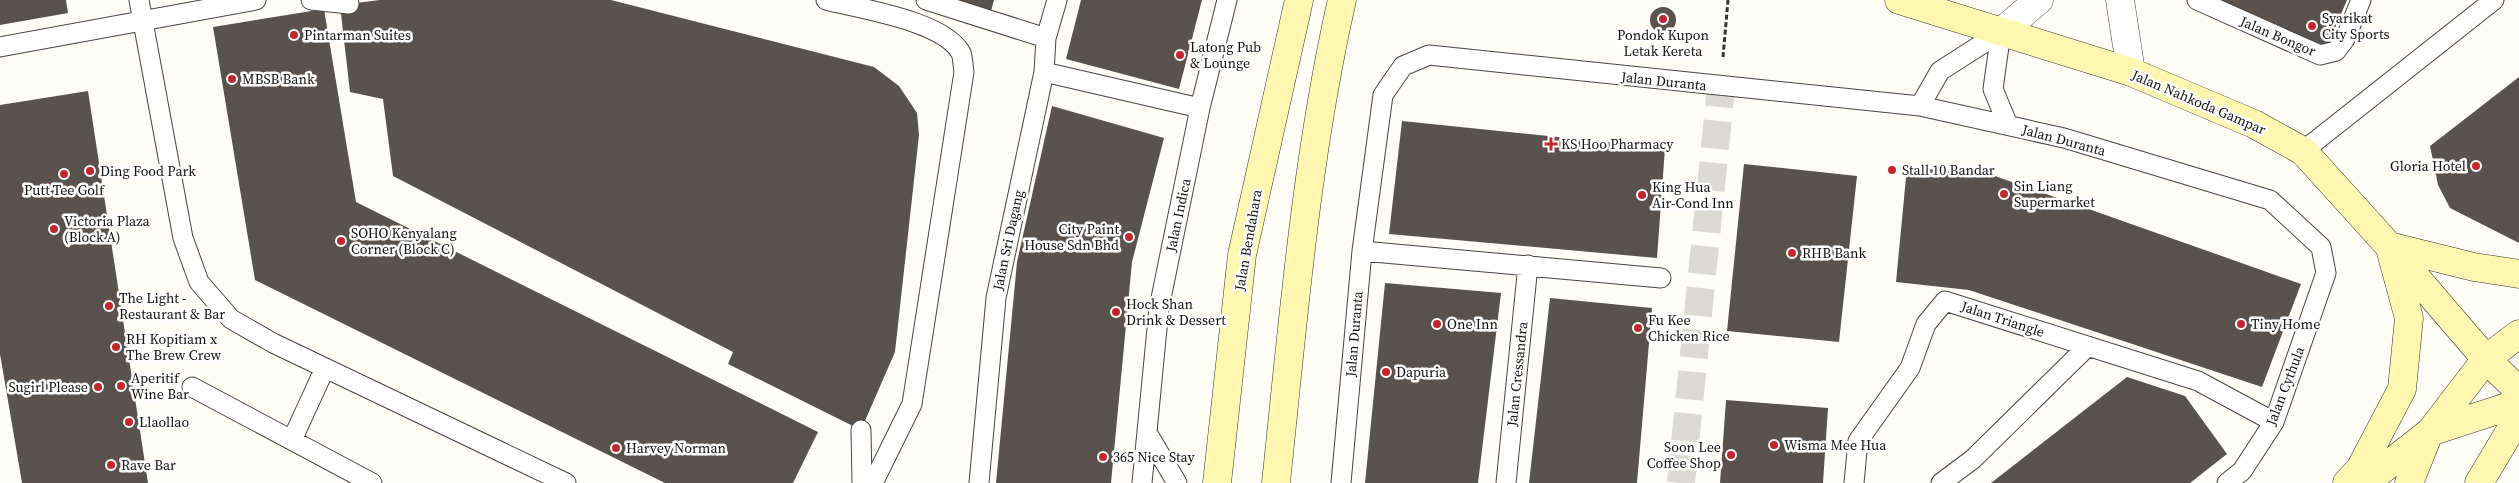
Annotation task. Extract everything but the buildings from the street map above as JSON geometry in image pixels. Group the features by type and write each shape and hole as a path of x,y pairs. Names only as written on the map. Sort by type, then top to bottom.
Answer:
{"street":[{"name":"Jalan Bendahara","path":"1217,483 1242,255 1299,0"},
{"path":"1276,483 1303,228 1332,45 1342,0"},
{"name":"Jalan Nahkoda Gampar","path":"1899,0 2131,72 2254,124 2303,151 2389,246 2486,359 2519,391"},
{"path":"2001,32 2039,0"},
{"path":"2120,0 2131,72"},
{"path":"2348,483 2360,468 2402,388 2408,318 2389,246 2474,267 2517,272"},
{"path":"2365,483 2430,432 2486,359 2519,334"},
{"path":"2409,483 2430,432 2519,403"},
{"path":"2479,483 2519,416"}],"lane":[{"path":"139,0 183,238 199,282 231,319 273,343 555,481"},
{"path":"0,48 256,0"},
{"path":"311,0 349,2"},
{"path":"826,0 929,26 949,38 961,54 964,72 912,404 873,483"},
{"path":"926,0 1046,38"},
{"name":"Jalan Sri Dagang","path":"979,483 996,298 1044,72 1046,38 1057,0"},
{"name":"Jalan Indica","path":"1148,434 1159,308 1200,108 1227,0"},
{"name":"Jalan Bongor","path":"2196,0 2320,55 2336,51 2345,39 2361,0"},
{"path":"2303,151 2494,0"},
{"path":"1920,106 1940,71 2001,32"},
{"path":"2001,32 1993,89 2008,126"},
{"name":"Jalan Duranta","path":"1341,483 1362,251 1383,95 1403,66 1430,55 1721,87 1920,106 2064,138 2270,200 2321,248"},
{"path":"1044,72 1200,108"},
{"name":"Jalan Cythula","path":"2227,483 2242,471 2274,422 2326,273 2321,248"},
{"path":"1362,251 1661,278"},
{"name":"Jalan Cressandra","path":"1506,483 1528,265"},
{"name":"Jalan Triangle","path":"1854,483 1858,441 1910,368 1926,324 1945,301 2198,381 2274,422"},
{"path":"1941,483 1973,459 2088,346"},
{"path":"292,440 325,368"},
{"path":"192,386 372,483"},
{"path":"861,430 862,483"},
{"path":"1142,483 1148,434"},
{"path":"1148,434 1176,483"}],"path":[{"path":"1721,87 1728,0"}],"tunnel":[{"path":"1681,483 1721,87"}],"place":[{"name":"Pondok Kupon Letak Kereta","path":"1663,19"},
{"name":"Syarikat City Sports","path":"2312,26"},
{"name":"Pintarman Suites","path":"294,35"},
{"name":"Latong Pub & Lounge","path":"1180,55"},
{"name":"MBSB Bank","path":"232,79"},
{"name":"KS Hoo Pharmacy","path":"1551,144"},
{"name":"Gloria Hotel","path":"2476,166"},
{"name":"Stall 10 Bandar","path":"1892,170"},
{"name":"Ding Food Park","path":"90,171"},
{"name":"Putt Tee Golf","path":"64,174"},
{"name":"Sin Liang Supermarket","path":"2004,194"},
{"name":"King Hua Air-Cond Inn","path":"1642,195"},
{"name":"Victoria Plaza (Block A)","path":"54,229"},
{"name":"City Paint House Sdn Bhd","path":"1129,237"},
{"name":"SOHO Kenyalang Corner (Block C)","path":"341,241"},
{"name":"RHB Bank","path":"1792,253"},
{"name":"The Light - Restaurant & Bar","path":"109,306"},
{"name":"Hock Shan Drink & Dessert","path":"1116,312"},
{"name":"One Inn","path":"1437,324"},
{"name":"Tiny Home","path":"2241,324"},
{"name":"Fu Kee Chicken Rice","path":"1638,328"},
{"name":"RH Kopitiam x The Brew Crew","path":"116,347"},
{"name":"Dapuria","path":"1386,372"},
{"name":"Aperitif Wine Bar","path":"121,386"},
{"name":"Sugirl Please","path":"98,387"},
{"name":"Llaollao","path":"129,422"},
{"name":"Wisma Mee Hua","path":"1774,445"},
{"name":"Harvey Norman","path":"616,448"},
{"name":"Soon Lee Coffee Shop","path":"1731,455"},
{"name":"365 Nice Stay","path":"1103,457"},
{"name":"Rave Bar","path":"111,465"}]}
